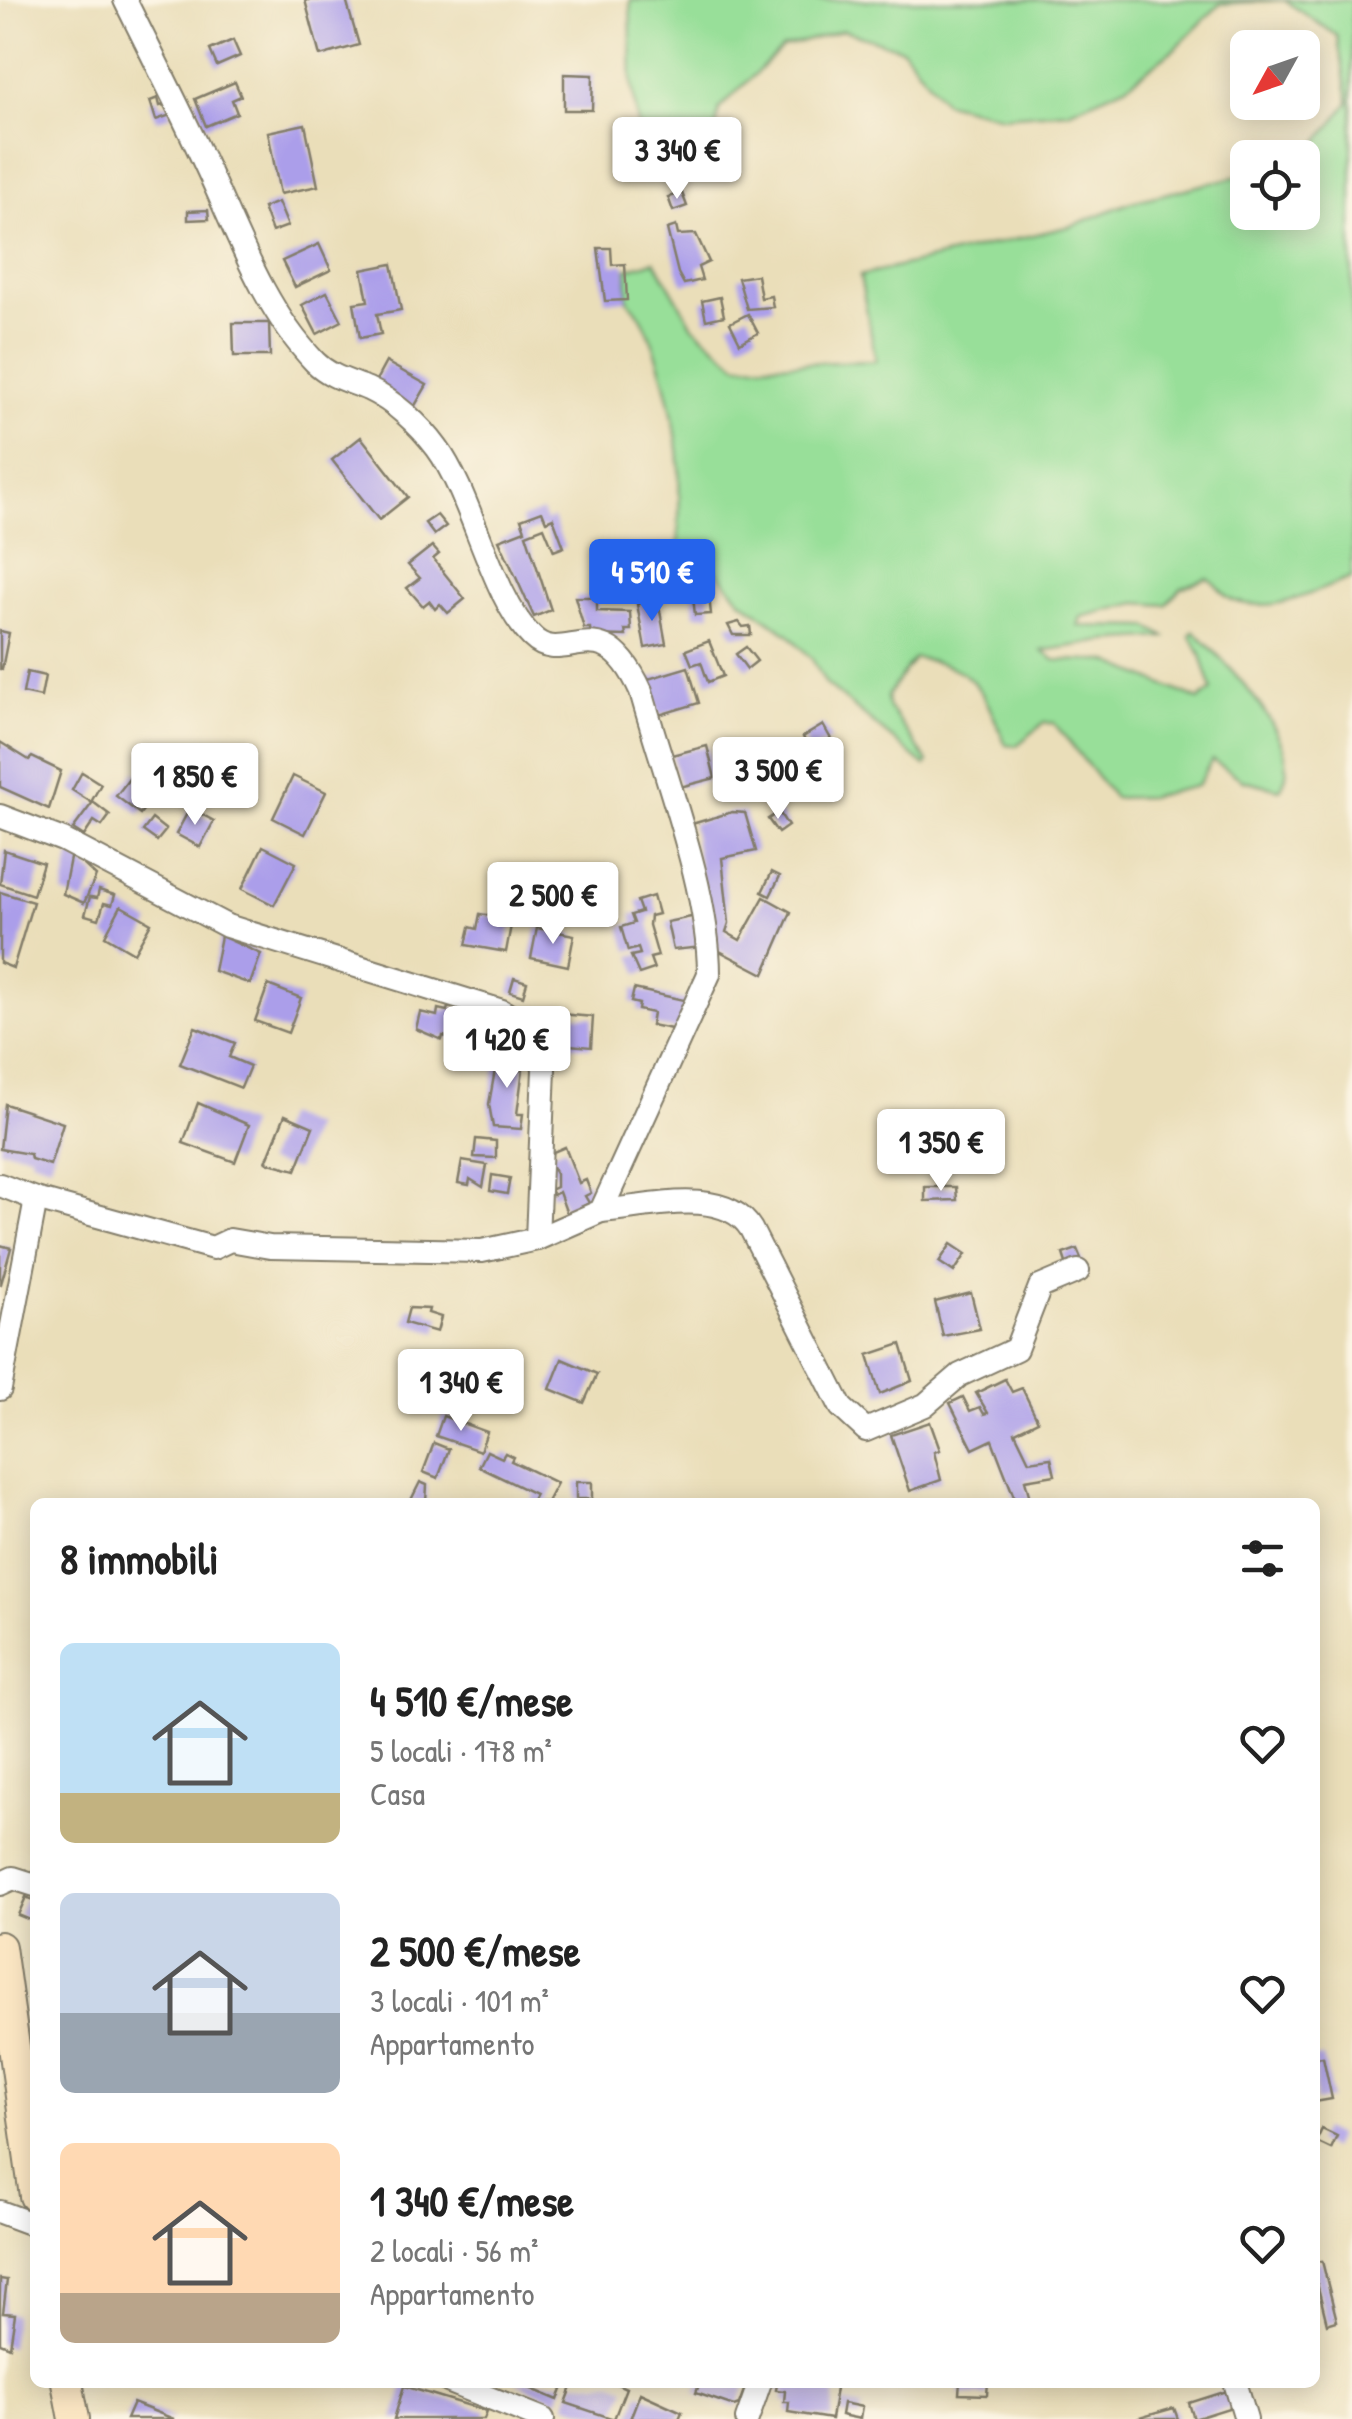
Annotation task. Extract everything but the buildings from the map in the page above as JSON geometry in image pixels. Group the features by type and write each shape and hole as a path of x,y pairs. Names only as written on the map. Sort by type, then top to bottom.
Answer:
{"street":[{"path":"125,0 266,296 314,361 331,375 371,391 405,414 438,450 513,608 532,638 547,646 590,642 612,646 628,662 640,691 694,877 709,948 709,974 601,1211"},
{"path":"0,818 63,840 227,926 502,1011 526,1025 540,1046 544,1068 537,1239"},
{"path":"0,1185 36,1199 213,1248 230,1240 270,1247 482,1252 537,1239 601,1211 711,1203 744,1218 841,1407 866,1430 925,1405 960,1376 1016,1349 1040,1287 1078,1271"},
{"path":"0,1389 36,1199"},
{"path":"0,1884 13,1878 30,1883"},
{"path":"0,1947 30,2160"},
{"path":"0,2212 30,2223"},
{"path":"68,2388 74,2419"},
{"path":"465,2388 543,2419"},
{"path":"747,2419 758,2388"},
{"path":"1237,2388 1246,2419"}],"green space":[{"path":"630,0 1284,0 1220,4 1177,47 1126,86 1068,111 1002,116 944,102 903,49 843,30 782,48 719,109 713,147 664,161 640,139 632,83"},
{"path":"1284,0 1352,0 1352,578 1282,603 1253,605 1232,600 1207,578 1181,588 1166,605 1137,603 1081,617 1078,626 1149,627 1165,637 1042,651 1055,660 1107,661 1199,700 1212,690 1190,635 1194,631 1242,682 1274,728 1284,751 1286,771 1280,789 1243,780 1212,760 1197,786 1149,797 1114,798 1054,723 1044,723 1016,746 1006,745 975,684 952,668 914,658 887,696 888,706 928,762 925,766 826,684 812,659 788,634 741,600 707,560 678,564 679,462 674,425 656,351 638,312 628,301 627,269 655,261 693,326 738,365 876,361 860,276 1071,226 1131,202 1230,178 1230,230 1320,230 1320,140 1349,102 1337,36"}]}
